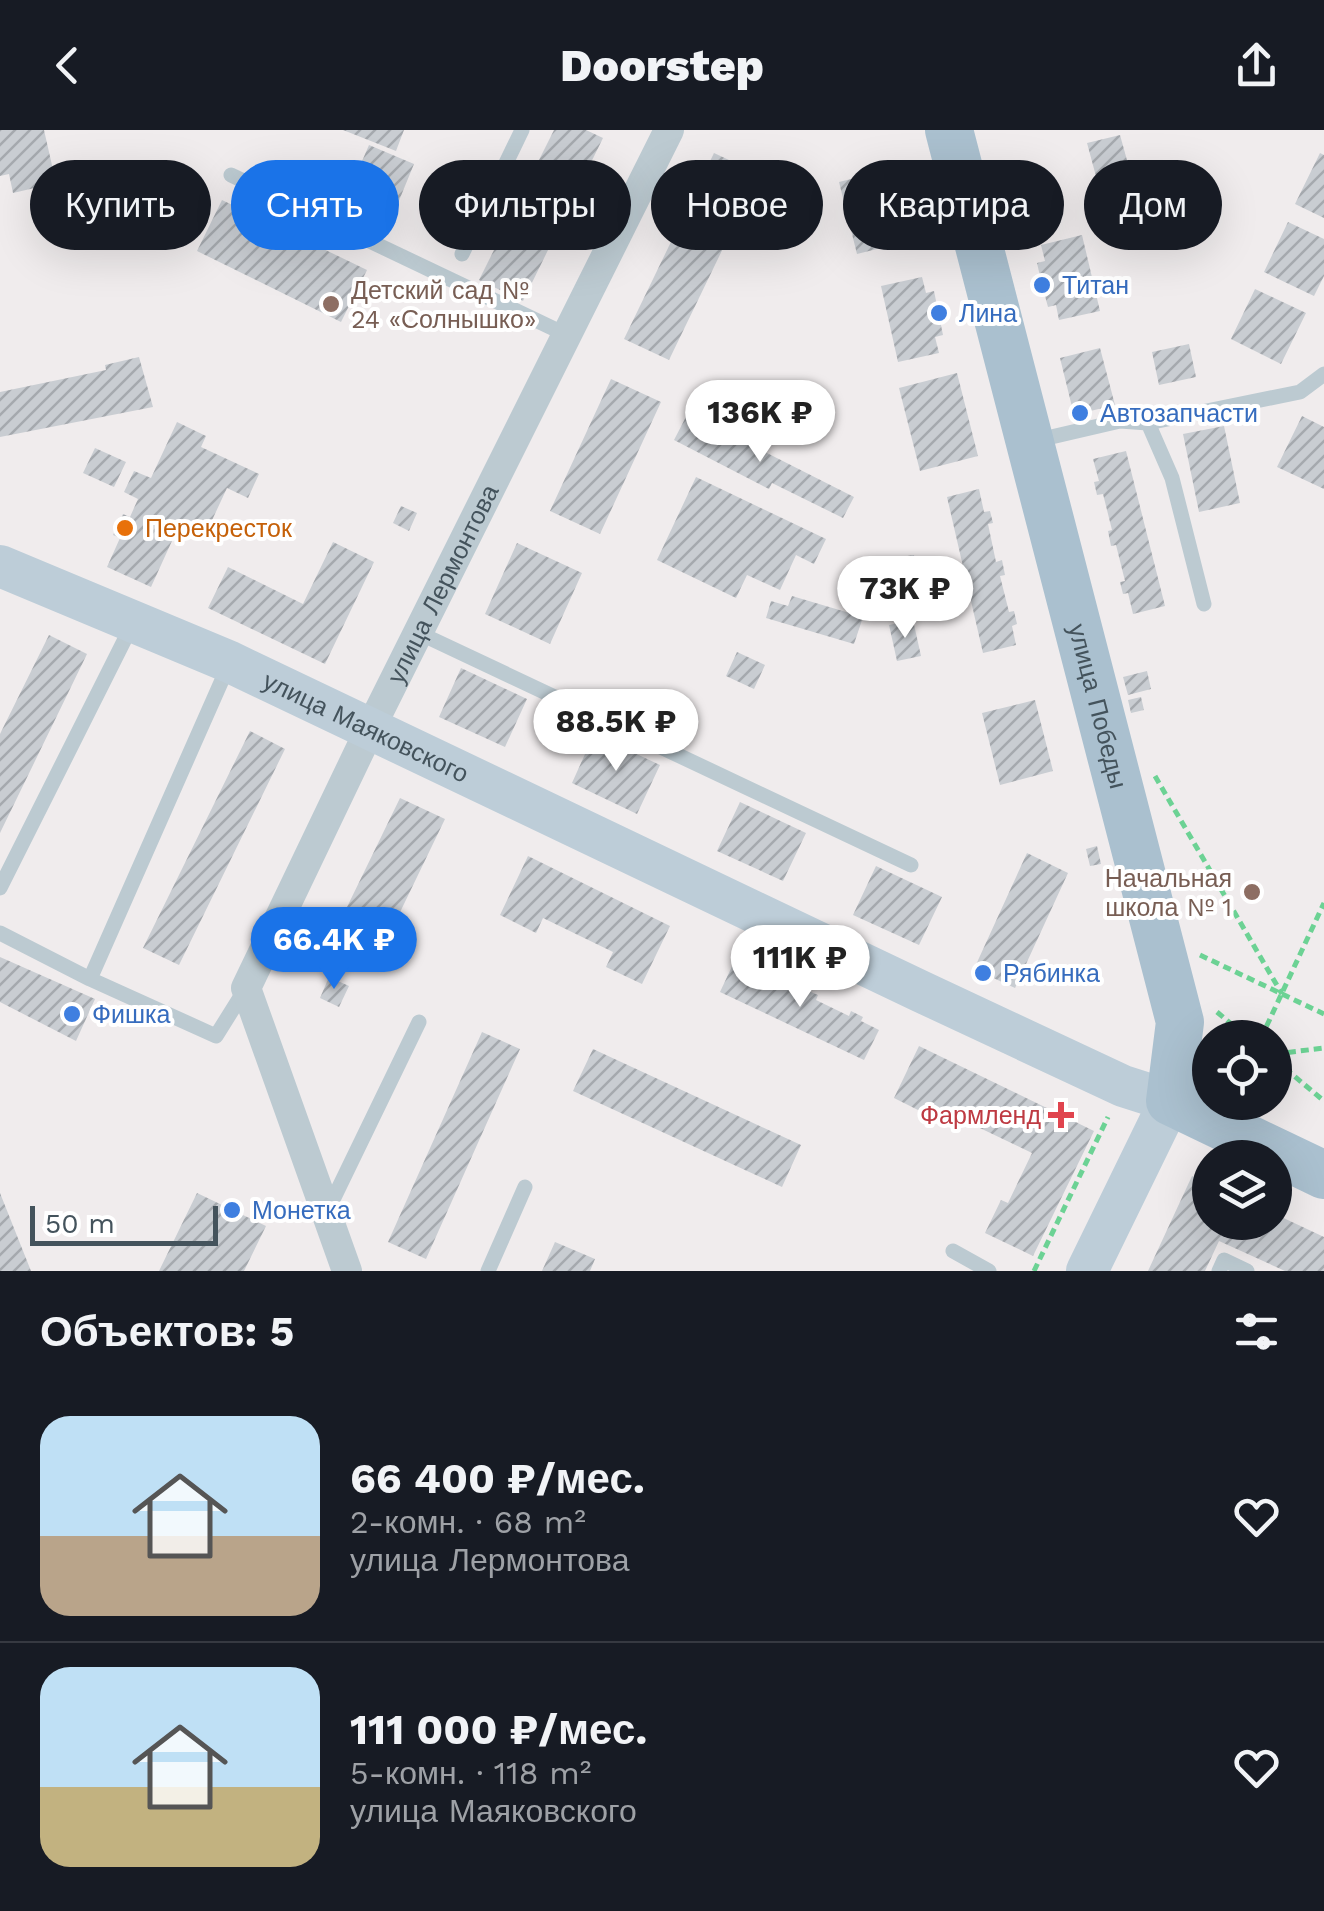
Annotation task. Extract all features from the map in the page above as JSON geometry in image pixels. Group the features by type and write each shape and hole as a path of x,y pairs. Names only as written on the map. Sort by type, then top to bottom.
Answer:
{"main road":[{"name":"улица Победы","path":"949,130 1180,1022 1170,1102"},
{"name":"улица Маяковского","path":"1170,1102 1324,1175"}],"street":[{"name":"улица Лермонтова","path":"246,988 370,729 670,130"},
{"name":"улица Маяковского","path":"0,566 230,662 1090,1070 1170,1102"},
{"path":"246,988 347,1271"},
{"name":"улица Победы","path":"1087,1271 1170,1102"}],"lane":[{"path":"462,254 522,130"},
{"path":"230,175 567,335"},
{"path":"1030,442 1120,421 1148,423 1300,392 1324,374"},
{"path":"1148,423 1172,478 1204,604"},
{"path":"0,888 134,621"},
{"path":"418,633 911,865"},
{"path":"90,979 230,662"},
{"path":"0,933 216,1036 246,988"},
{"path":"326,1213 419,1022"},
{"path":"488,1271 525,1188"},
{"path":"953,1251 989,1271"},
{"path":"1219,1271 1224,1260 1247,1271"}],"path":[{"path":"1148,766 1282,994"},
{"path":"1270,1020 1324,903"},
{"path":"1199,954 1324,1014"},
{"path":"1217,1012 1227,1020"},
{"path":"1292,1054 1324,1048"},
{"path":"1292,1073 1324,1102"},
{"path":"1034,1271 1108,1116"}],"building":[{"path":"0,130 44,130 51,160 30,160 30,189 13,193 9,174 0,176"},
{"path":"343,130 404,130 396,151"},
{"path":"554,130 586,130 603,138 592,160 539,160"},
{"path":"1120,135 1127,160 1092,160 1087,143"},
{"path":"369,145 414,164 399,201 399,160 363,160"},
{"path":"714,153 729,160 711,160"},
{"path":"1320,153 1324,155 1324,218 1295,204"},
{"path":"222,200 231,204 231,250 326,250 367,270 341,322 197,251 211,250 211,222"},
{"path":"1288,222 1324,239 1324,276 1314,296 1264,272"},
{"path":"1082,235 1100,311 1059,320 1056,305 1048,307 1037,263 1045,261 1042,250 1064,250 1064,239"},
{"path":"494,250 548,250 523,301 479,280"},
{"path":"667,250 722,250 669,360 624,339"},
{"path":"922,277 926,293 934,291 943,335 935,337 939,353 898,362 881,286"},
{"path":"1255,289 1306,313 1281,364 1231,339"},
{"path":"1189,344 1196,377 1159,385 1152,352"},
{"path":"1100,348 1115,405 1074,415 1060,358"},
{"path":"139,357 153,407 0,437 0,392 106,370 105,365"},
{"path":"957,373 978,456 920,471 899,388"},
{"path":"611,379 661,402 600,534 550,511"},
{"path":"688,413 854,497 843,518 772,483 769,489 674,440"},
{"path":"1302,416 1324,427 1324,489 1277,467"},
{"path":"177,422 206,436 201,447 259,474 248,498 227,488 207,531 182,519 151,587 107,567 120,538 113,535 123,514 130,517 138,499 124,492 134,471 151,478"},
{"path":"1224,426 1240,503 1199,512 1183,434"},
{"path":"95,448 126,462 114,487 83,473"},
{"path":"1126,451 1165,606 1133,614 1128,593 1123,594 1120,582 1125,581 1116,545 1111,546 1108,531 1112,530 1103,494 1097,495 1094,482 1099,481 1093,459"},
{"path":"696,477 826,539 814,564 796,555 780,590 747,575 736,598 657,560"},
{"path":"979,489 984,512 990,511 993,523 988,524 996,562 1002,560 1005,575 1000,576 1009,612 1014,611 1017,624 1012,626 1016,645 983,653 947,497"},
{"path":"401,506 417,513 409,531 393,523"},
{"path":"333,542 374,562 325,664 208,608 228,567 303,604"},
{"path":"517,543 582,573 550,644 485,614"},
{"path":"914,555 921,595 901,598 894,558"},
{"path":"792,596 863,617 854,644 766,618 771,601 788,606"},
{"path":"913,620 921,656 897,661 889,625"},
{"path":"49,635 87,654 0,833 0,734"},
{"path":"737,652 765,665 754,689 726,676"},
{"path":"461,668 527,699 505,747 439,717"},
{"path":"1147,671 1151,689 1128,695 1123,677"},
{"path":"1141,697 1144,710 1131,713 1128,700"},
{"path":"1035,700 1053,771 1000,785 982,713"},
{"path":"250,731 285,749 179,965 143,948"},
{"path":"594,734 660,765 637,814 572,783"},
{"path":"400,798 445,819 376,962 331,940"},
{"path":"740,802 806,833 783,881 717,851"},
{"path":"1097,846 1101,864 1090,866 1086,849"},
{"path":"1027,853 1068,873 1015,988 974,969"},
{"path":"528,856 670,926 642,984 606,967 613,952 543,918 536,933 500,915"},
{"path":"876,866 942,897 919,945 853,915"},
{"path":"0,957 95,999 76,1041 0,1002"},
{"path":"734,962 755,972 758,967 769,973 767,977 802,994 804,989 818,995 816,1000 849,1016 851,1011 863,1017 861,1021 879,1030 864,1060 720,992"},
{"path":"329,977 349,986 339,1007 320,998"},
{"path":"482,1032 520,1049 426,1259 388,1242"},
{"path":"919,1046 1094,1131 1033,1256 985,1233 1001,1200 1008,1203 1032,1153 936,1107 932,1117 894,1098"},
{"path":"593,1049 801,1145 782,1187 573,1091"},
{"path":"1192,1176 1192,1240 1292,1240 1292,1222 1324,1237 1324,1271 1285,1271 1219,1241 1205,1271 1148,1271"},
{"path":"0,1193 31,1271 0,1271"},
{"path":"197,1193 266,1226 244,1271 159,1271"},
{"path":"555,1242 595,1259 590,1271 542,1271"}],"place":[{"name":"Титан","path":"1042,285"},
{"name":"Детский сад № 24 «Солнышко»","path":"331,304"},
{"name":"Лина","path":"939,313"},
{"name":"Автозапчасти","path":"1080,413"},
{"name":"Перекресток","path":"125,528"},
{"name":"Начальная школа № 1","path":"1252,892"},
{"name":"Рябинка","path":"983,973"},
{"name":"Фишка","path":"72,1014"},
{"name":"Фармленд","path":"1061,1115"},
{"name":"Монетка","path":"232,1210"}]}
